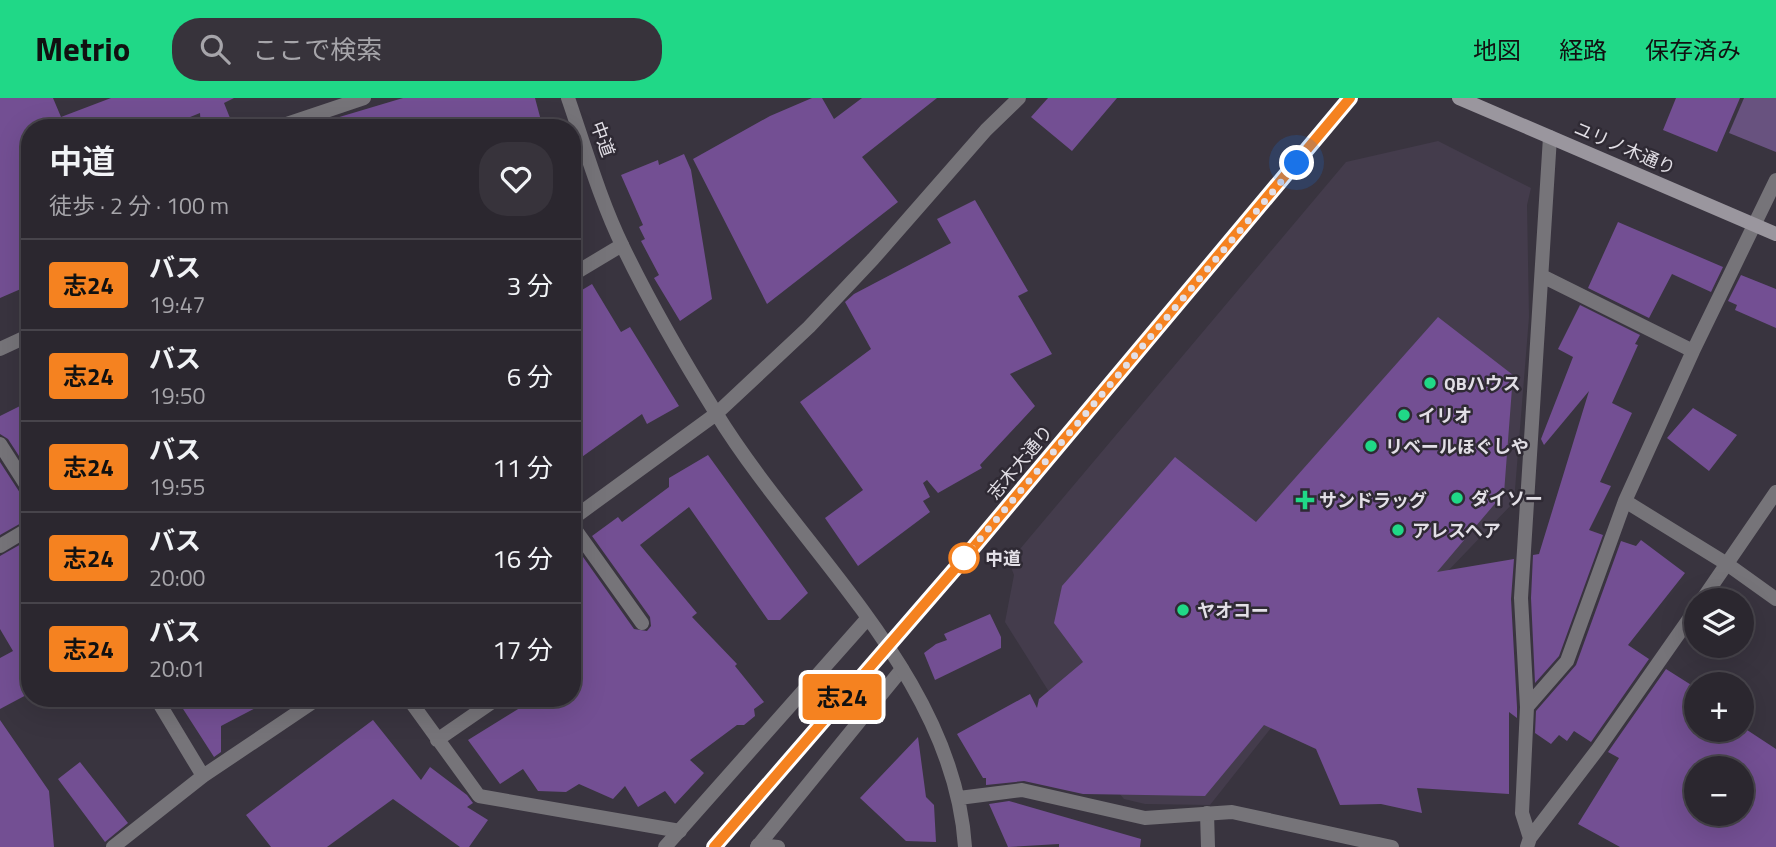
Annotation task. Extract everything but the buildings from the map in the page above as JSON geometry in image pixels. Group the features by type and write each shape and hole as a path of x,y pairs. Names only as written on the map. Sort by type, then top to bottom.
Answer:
{"main road":[{"name":"志木大通り","path":"714,847 967,555 1350,98"},
{"name":"ユリノ木通り","path":"1460,98 1776,234"}],"street":[{"path":"302,119 364,98"},
{"name":"中道","path":"568,98 576,119"},
{"path":"581,512 716,414 818,317 986,130 1019,98"},
{"name":"中道","path":"581,133 622,245 716,414 902,669 935,732 959,799 965,847"},
{"path":"1528,843 1522,813 1527,707 1521,598 1550,137"},
{"path":"1527,707 1567,661 1625,501 1693,351 1776,180"},
{"path":"581,270 622,245"},
{"path":"1542,276 1693,351"},
{"path":"0,349 21,339"},
{"path":"0,444 21,477"},
{"path":"1710,588 1776,492"},
{"path":"1625,501 1727,564 1776,598"},
{"path":"0,546 21,533"},
{"path":"581,538 642,623"},
{"path":"665,847 867,619"},
{"path":"1528,843 1684,626"},
{"path":"757,846 902,669"},
{"path":"161,707 203,776"},
{"path":"113,847 203,776 306,707"},
{"path":"414,707 479,796 680,831"},
{"path":"437,740 485,707"},
{"path":"959,799 1022,790 1144,818 1232,812 1392,847"},
{"path":"1207,813 1208,847"},
{"path":"757,846 778,847"}],"shaded area":[{"path":"1744,98 1776,98 1776,152 1729,133"},
{"path":"1438,141 1531,188 1527,205 1529,317 1514,502 1446,573 1271,728 1210,805 1145,804 1124,799 1097,768 1005,622 1014,575 1009,562 1346,162"}],"bus line":[{"name":"志24","path":"714,847 967,555 1350,98"}],"place":[{"name":"QBハウス","path":"1430,383"},
{"name":"イリオ","path":"1404,415"},
{"name":"リベールほぐしや","path":"1371,446"},
{"name":"ダイソー","path":"1457,498"},
{"name":"サンドラッグ","path":"1305,500"},
{"name":"アレスヘア","path":"1398,530"},
{"name":"中道","path":"964,558"},
{"name":"ヤオコー","path":"1183,610"}],"route":[{"path":"964,558 1297,163"}]}
